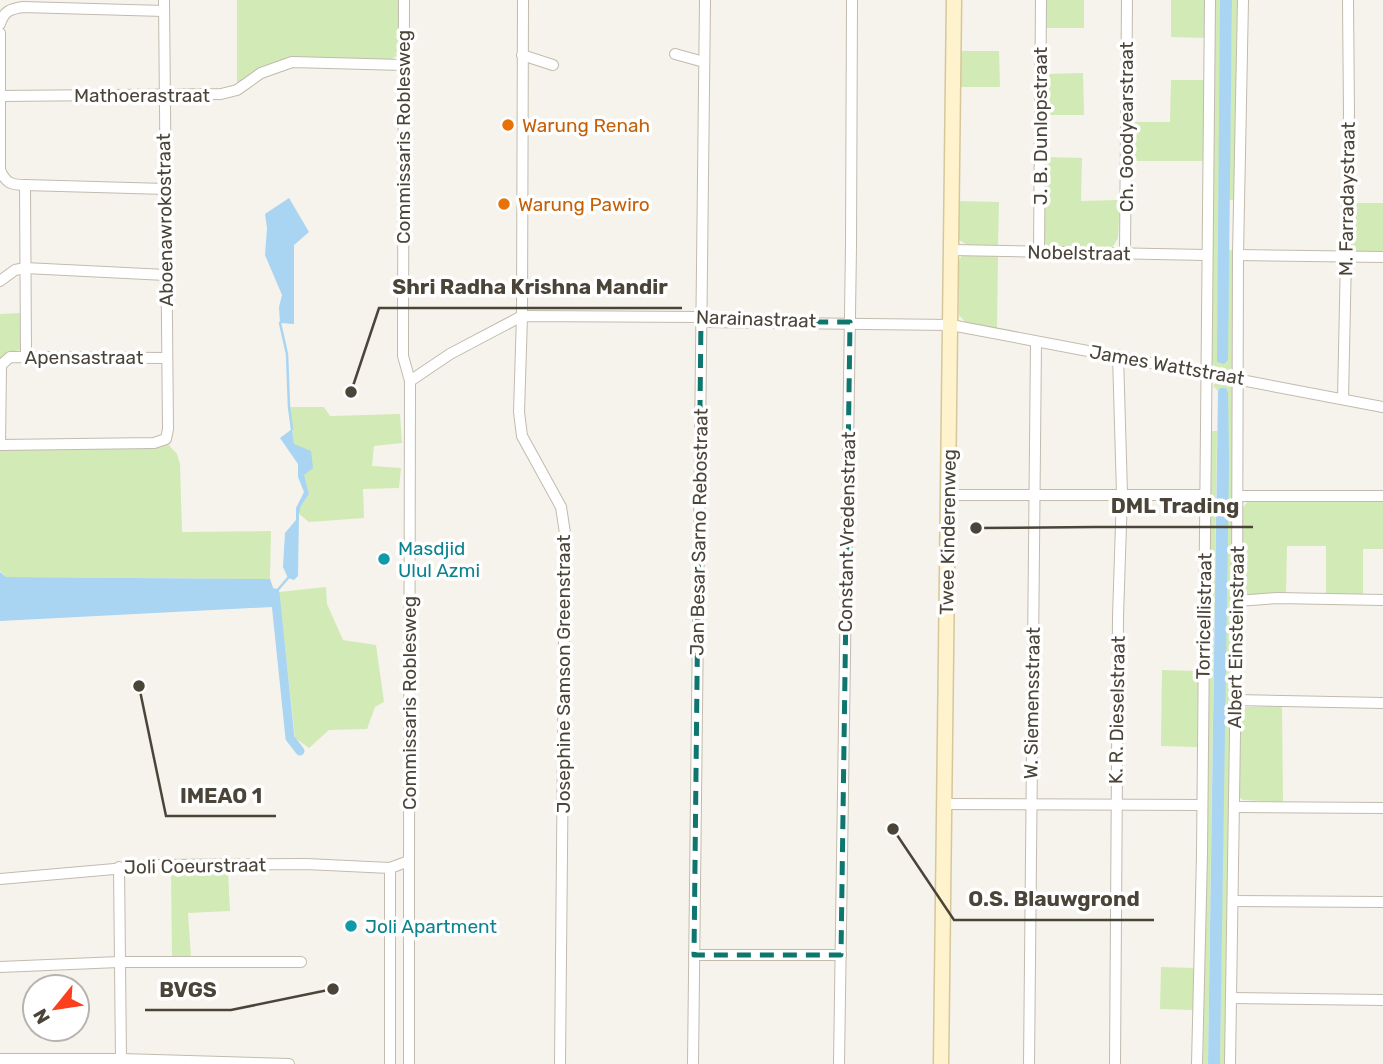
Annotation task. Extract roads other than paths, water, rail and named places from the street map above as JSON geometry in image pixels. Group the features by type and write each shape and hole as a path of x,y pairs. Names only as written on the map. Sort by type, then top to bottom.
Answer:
{"street":[{"name":"Commissaris Roblesweg","path":"404,0 403,356 410,381 409,1064"},
{"name":"Josephine Samson Greenstraat","path":"523,0 519,412 522,436 561,507 565,533 559,1064"},
{"name":"Jan Besar Sarno Rebostraat","path":"692,1064 705,0"},
{"name":"Constant Vredenstraat","path":"839,1064 852,0"},
{"name":"Twee Kinderenweg","path":"941,1064 954,0"},
{"name":"J. B. Dunlopstraat","path":"1039,252 1041,0"},
{"name":"Ch. Goodyearstraat","path":"1125,254 1127,0"},
{"name":"Torricellistraat","path":"1197,1064 1210,0"},
{"name":"Albert Einsteinstraat","path":"1230,1064 1243,0"},
{"name":"M. Farradaystraat","path":"1343,398 1349,113 1348,0"},
{"path":"0,23 3,13 23,7 164,6"},
{"name":"Aboenawrokostraat","path":"0,445 154,443 166,439 164,6"},
{"path":"0,33 0,170 5,181 12,185 166,189"},
{"path":"676,54 704,62"},
{"path":"522,55 553,65"},
{"name":"Mathoerastraat","path":"1,96 220,94 237,90 261,74 292,62 403,65"},
{"path":"25,185 26,356"},
{"name":"Nobelstraat","path":"953,250 1206,255"},
{"path":"1238,255 1383,257"},
{"path":"1,281 15,270 25,268 166,275"},
{"name":"Narainastraat","path":"410,381 450,354 522,316 701,317 707,322 951,325"},
{"name":"James Wattstraat","path":"951,325 1237,377 1383,407"},
{"name":"W. Siemensstraat","path":"1030,1064 1030,804 1037,342"},
{"name":"K. R. Dieselstraat","path":"1115,1064 1116,806 1122,494 1118,355"},
{"name":"Apensastraat","path":"0,445 1,365 10,357 166,358"},
{"path":"948,495 1205,495"},
{"path":"1238,496 1383,496"},
{"path":"1237,601 1277,598 1383,600"},
{"path":"1235,700 1383,703"},
{"path":"944,804 1202,805"},
{"path":"1234,807 1383,808"},
{"path":"390,1064 390,868 409,861"},
{"name":"Joli Coeurstraat","path":"0,879 119,867 243,864 390,868"},
{"path":"119,867 121,1059"},
{"path":"1233,901 1383,902"},
{"path":"694,954 841,955"},
{"path":"0,967 119,962 301,962"},
{"path":"1231,998 1383,1000"},
{"path":"0,1059 289,1064"}],"water":[{"path":"1220,0 1232,0 1228,360 1224,364 1217,362"},
{"path":"289,198 309,232 294,245 294,324 280,323 279,307 282,295 265,255 265,214"},
{"path":"1220,388 1226,388 1228,392 1229,463 1220,1064 1208,1064 1218,391"},
{"path":"292,429 294,444 311,451 313,468 304,475 309,494 299,514 298,576 294,580 288,578 283,567 285,533 296,520 296,508 304,492 298,477 298,464 280,438"},
{"path":"0,572 6,577 270,579 275,593 272,607 0,621"}],"waterway":[{"path":"280,323 287,354 292,429"},
{"path":"275,593 288,578"},
{"path":"264,593 275,593 290,738 300,751"}],"place":[{"name":"Warung Renah","path":"508,125"},
{"name":"Warung Pawiro","path":"504,204"},
{"name":"Shri Radha Krishna Mandir","path":"351,392"},
{"name":"DML Trading","path":"976,528"},
{"name":"Masdjid Ulul Azmi","path":"384,559"},
{"name":"IMEAO 1","path":"139,686"},
{"name":"O.S. Blauwgrond","path":"893,829"},
{"name":"Joli Apartment","path":"351,926"},
{"name":"BVGS","path":"333,989"}]}
